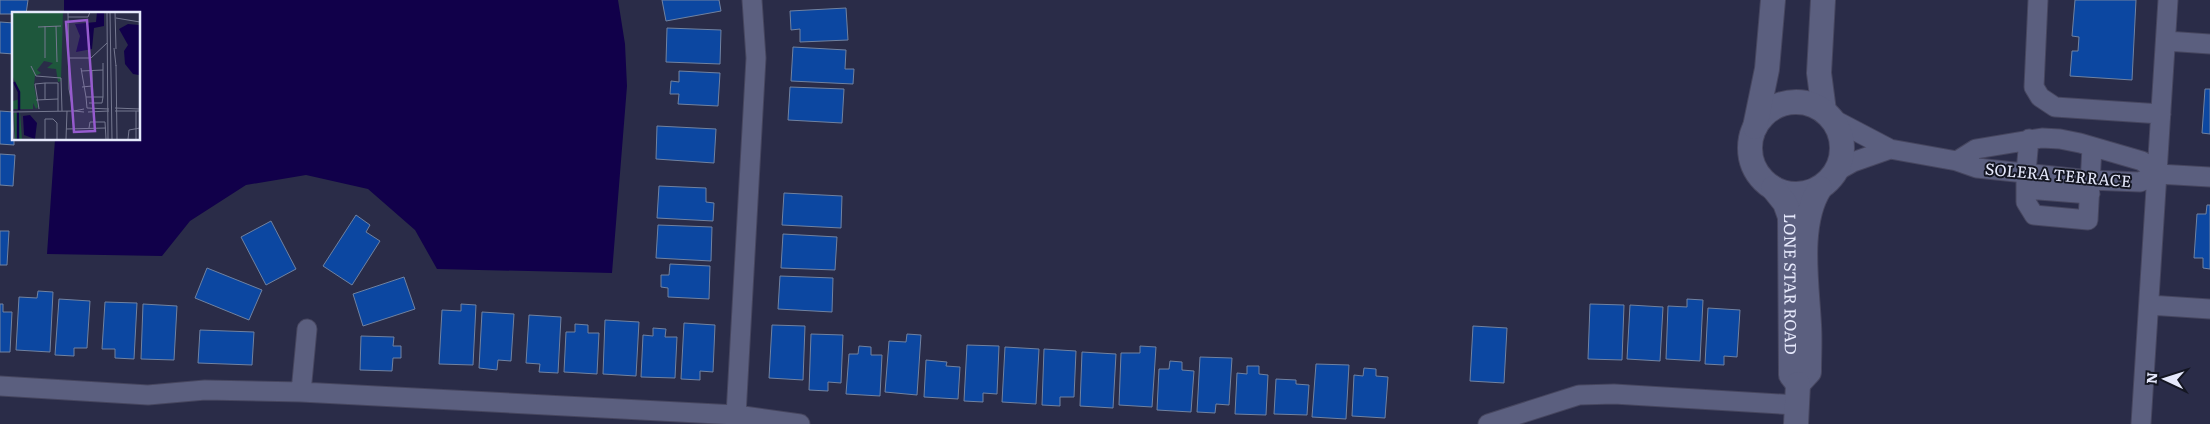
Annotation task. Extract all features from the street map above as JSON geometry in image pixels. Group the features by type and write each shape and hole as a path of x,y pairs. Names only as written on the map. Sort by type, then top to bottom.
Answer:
{"street":[{"path":"736,415 756,58 752,0"},
{"path":"1754,128 1772,108 1785,103 1806,103 1827,114 1837,125 1843,148 1837,171 1820,188 1796,195 1784,193 1773,188 1763,180 1751,159 1751,144 1754,128 1767,69 1773,0"},
{"path":"1824,0 1820,73 1827,114"},
{"path":"2038,0 2034,86 2040,97 2055,107 2161,114"},
{"path":"2141,424 2168,0"},
{"path":"2166,41 2210,44"},
{"name":"SOLERA TERRACE","path":"1827,114 1890,149 1957,161 2026,180 2090,187 2140,182 2158,174 2210,177"},
{"path":"2029,139 2026,202 2034,215 2088,220 2092,147"},
{"name":"SOLERA TERRACE","path":"1957,161 1976,149 2029,139 2060,139 2142,160 2158,174"},
{"name":"SOLERA TERRACE","path":"1837,171 1853,162 1890,149"},
{"name":"LONE STAR ROAD","path":"1773,188 1785,203 1790,218 1789,303 1791,375 1797,404"},
{"name":"LONE STAR ROAD","path":"1797,404 1809,372 1806,286 1807,226 1813,200 1820,188"},
{"path":"2149,305 2210,309"},
{"path":"301,392 307,329"},
{"path":"0,386 148,395 205,390 301,392 736,415 800,424"},
{"path":"1488,424 1579,395 1614,394 1797,404"}],"shaded area":[{"path":"64,0 618,0 625,44 627,86 612,273 437,269 415,230 368,189 306,175 246,185 190,221 162,256 47,254 55,140 140,140 140,12 64,12"}],"building":[{"path":"0,0 28,0 26,12 0,14"},
{"path":"662,0 719,0 721,11 666,21"},
{"path":"2075,0 2136,0 2132,80 2070,76 2072,51 2078,51 2079,37 2072,36"},
{"path":"846,8 848,40 800,42 800,29 791,30 790,11"},
{"path":"0,22 12,23 12,54 0,53"},
{"path":"667,28 721,30 720,64 666,62"},
{"path":"793,47 846,50 845,69 854,69 853,84 791,81"},
{"path":"679,71 720,73 718,106 678,104 679,94 670,94 671,81 679,82"},
{"path":"790,87 844,89 842,123 788,120"},
{"path":"2205,89 2210,89 2210,134 2202,133"},
{"path":"0,111 12,112 12,140 14,140 14,145 0,144"},
{"path":"657,126 716,129 714,163 656,159"},
{"path":"0,154 15,155 13,186 0,185"},
{"path":"659,186 706,188 706,202 714,203 713,221 657,218"},
{"path":"784,193 842,196 841,228 782,225"},
{"path":"2207,205 2210,205 2210,269 2203,268 2203,258 2194,258 2197,214 2206,214"},
{"path":"356,215 370,225 366,232 380,241 352,285 323,266"},
{"path":"271,221 296,269 266,285 241,237"},
{"path":"658,225 712,227 711,261 656,258"},
{"path":"0,231 9,231 7,265 0,265"},
{"path":"783,234 837,237 835,270 781,268"},
{"path":"670,264 710,266 709,299 668,297 668,288 661,287 661,275 669,275"},
{"path":"207,268 262,290 249,320 195,298"},
{"path":"780,276 833,278 832,312 778,309"},
{"path":"404,277 415,309 363,326 353,294"},
{"path":"38,291 53,292 50,352 16,350 19,297 37,298"},
{"path":"59,299 90,301 87,348 74,348 74,356 55,355"},
{"path":"1687,299 1703,300 1700,361 1666,359 1668,306 1687,307"},
{"path":"105,302 137,303 134,359 115,358 115,349 102,349"},
{"path":"0,304 3,304 3,312 12,312 10,352 0,352"},
{"path":"143,304 177,306 174,360 141,359"},
{"path":"461,304 476,305 473,365 439,364 442,310 461,311"},
{"path":"1590,304 1624,305 1622,360 1588,359"},
{"path":"1630,305 1663,307 1660,361 1627,359"},
{"path":"1708,308 1740,310 1737,357 1724,356 1724,365 1705,364"},
{"path":"482,312 514,314 511,361 498,360 497,370 479,368"},
{"path":"529,315 561,317 558,373 539,372 540,364 526,363"},
{"path":"605,320 639,322 636,376 603,374"},
{"path":"684,323 715,325 713,372 700,371 700,380 681,379"},
{"path":"575,324 588,325 588,333 599,333 597,374 564,372 566,332 575,332"},
{"path":"772,325 805,326 803,380 769,378"},
{"path":"1473,326 1507,328 1504,383 1470,381"},
{"path":"653,328 666,329 665,337 677,337 675,378 641,377 643,335 653,336"},
{"path":"200,330 254,332 252,365 198,363"},
{"path":"811,334 843,335 841,383 828,382 828,391 809,390"},
{"path":"907,334 921,335 917,395 885,392 889,341 906,342"},
{"path":"361,336 394,337 393,346 401,346 401,358 393,358 392,371 360,370"},
{"path":"967,345 999,346 997,394 983,393 983,402 964,401"},
{"path":"859,346 871,347 871,355 882,355 880,396 846,394 849,354 858,354"},
{"path":"1140,346 1156,347 1152,407 1119,405 1121,353 1140,353"},
{"path":"1005,347 1039,349 1036,404 1002,402"},
{"path":"1044,349 1076,351 1074,397 1060,397 1060,406 1042,405"},
{"path":"1082,352 1116,354 1113,408 1080,406"},
{"path":"1200,357 1232,358 1229,405 1216,404 1215,413 1197,412"},
{"path":"926,360 947,362 946,366 960,367 958,399 924,397"},
{"path":"1170,361 1182,362 1182,370 1194,371 1191,412 1157,410 1159,369 1169,369"},
{"path":"1316,364 1349,365 1346,419 1312,417"},
{"path":"1247,366 1259,366 1259,374 1268,375 1266,415 1235,414 1237,373 1247,374"},
{"path":"1364,368 1376,369 1376,376 1388,377 1385,418 1352,416 1354,375 1363,376"},
{"path":"1276,379 1296,380 1296,384 1309,385 1307,415 1274,414"}]}
